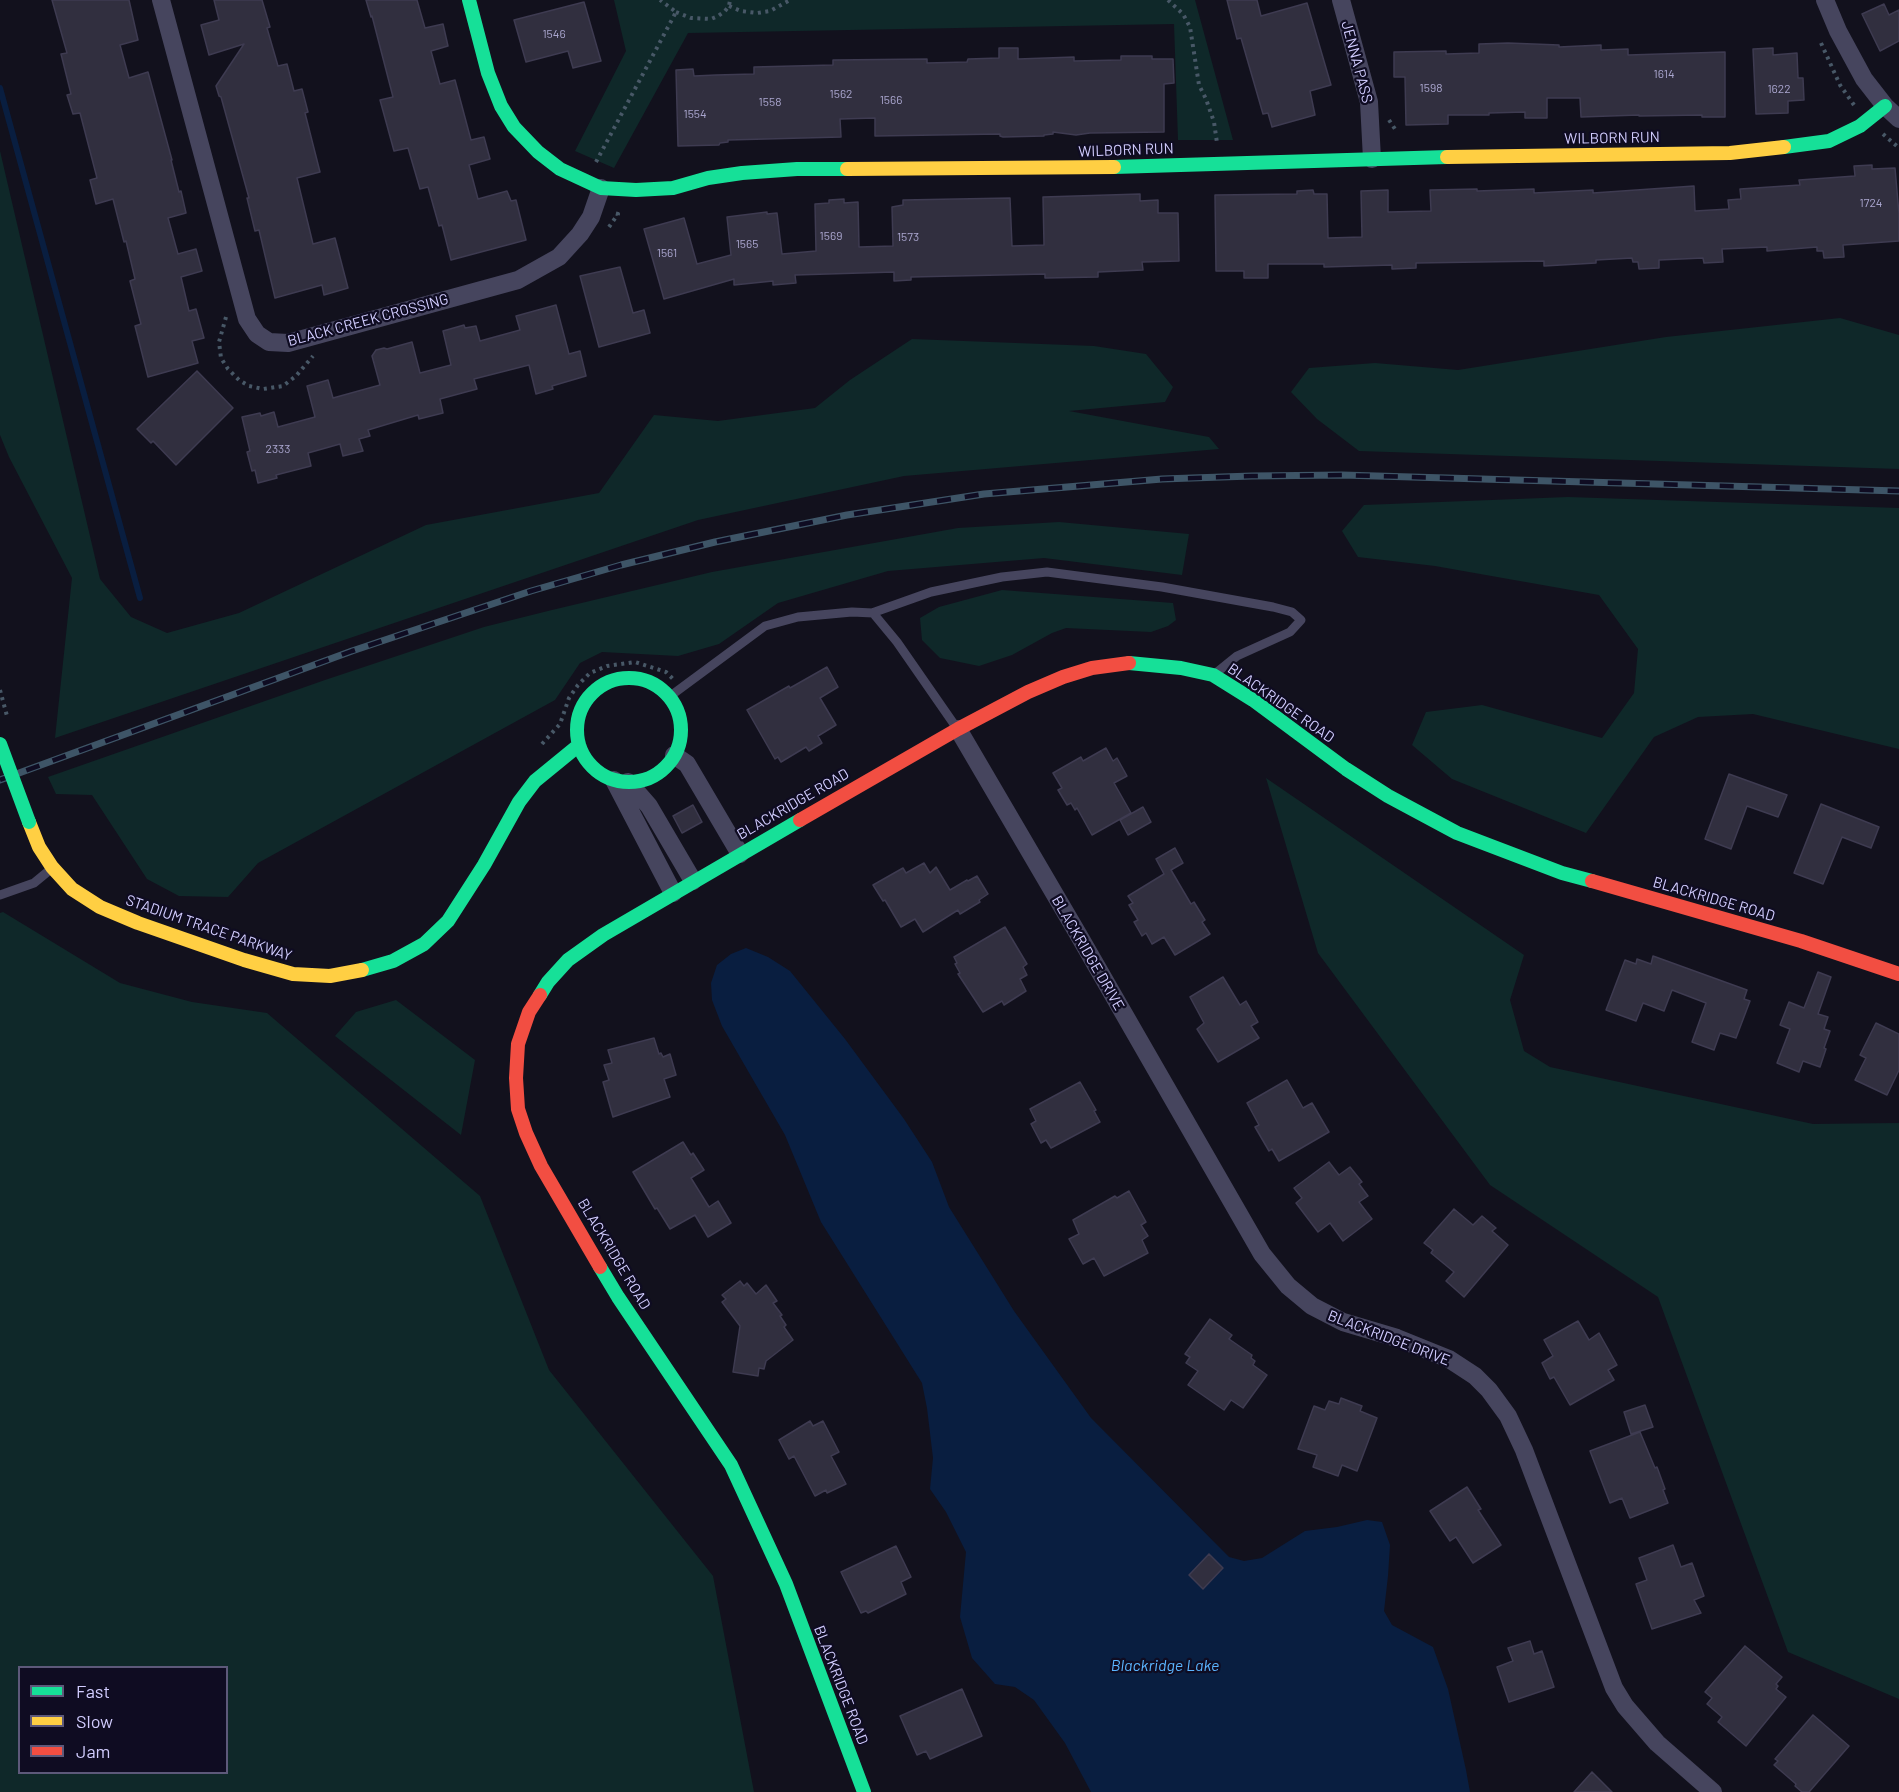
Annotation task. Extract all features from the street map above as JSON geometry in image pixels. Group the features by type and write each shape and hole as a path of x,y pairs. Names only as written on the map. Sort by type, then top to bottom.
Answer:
{"street":[{"name":"BLACK CREEK CROSSING","path":"161,0 247,319 257,334 269,342 288,343 518,280 559,257 580,234 591,217 601,188"},
{"name":"WILBORN RUN","path":"469,0 488,73 501,106 514,127 538,152 561,169 601,188 636,190 673,188 708,178 797,169 1085,168 1372,151 1730,153 1829,141 1860,126 1885,106"},
{"name":"JENNA PASS","path":"1341,0 1369,102 1372,151"},
{"path":"1826,0 1849,54 1864,79 1885,106 1899,119"},
{"name":"BLACKRIDGE ROAD","path":"864,1792 786,1584 731,1466 618,1297 542,1166 526,1133 518,1109 516,1078 518,1044 529,1012 548,982 568,960 603,935 693,881 958,729 1028,692 1063,677 1092,668 1124,663 1154,664 1214,675 1253,700 1346,770 1421,815 1457,833 1562,873 1801,940 1899,974"},
{"path":"623,678 648,682 669,697 679,715 681,735 674,755 666,766 655,775 641,780 621,781 602,775 592,766 579,745 578,720 582,707 590,697 605,685 623,678"},
{"name":"BLACKRIDGE DRIVE","path":"958,729 1262,1254 1288,1286 1312,1306 1343,1322 1397,1338 1449,1359 1475,1376 1489,1390 1508,1416 1524,1450 1614,1688 1625,1706 1657,1743 1713,1792"},
{"name":"STADIUM TRACE PARKWAY","path":"0,744 39,847 52,867 72,889 100,907 138,923 244,960 293,974 330,976 393,961 424,944 448,921 484,865 519,802 535,781 579,745"},
{"path":"674,755 687,764 740,854"},
{"path":"621,781 649,806 693,881"},
{"path":"621,781 673,893"}],"lane":[{"path":"669,697 765,626 798,617 852,612 872,613 931,592 1002,577 1047,572 1162,587 1273,607 1292,612 1301,620 1290,632 1237,656 1214,675"},
{"path":"872,613 897,642 958,729"},
{"path":"0,895 34,883 52,867"}],"path":[{"path":"660,0 676,12 691,18 711,19 729,6 730,0"},
{"path":"729,6 741,11 757,13 770,11 790,0"},
{"path":"1168,0 1183,14 1190,27 1199,85 1214,122 1218,144 1206,144"},
{"path":"595,165 676,12"},
{"path":"1372,151 1397,132 1402,136"},
{"path":"586,160 604,168"},
{"path":"595,206 618,214 606,231"},
{"path":"226,313 219,342 221,358 228,369 249,386 262,389 283,386 296,376 311,357 323,353"},
{"path":"538,748 560,724 569,698 578,684 590,673 607,666 635,662 666,672 683,687"},
{"path":"0,690 7,716"}],"green space":[{"path":"614,0 1195,0 1233,140 1178,140 1174,24 688,33 614,168 575,151 626,51"},
{"path":"0,151 100,579 131,617 167,633 239,613 426,525 599,493 654,415 718,421 815,408 850,380 912,339 1094,346 1146,354 1173,387 1165,402 1069,411 1209,437 1219,449 904,476 698,520 55,738 72,578 9,457 0,435"},
{"path":"1840,318 1899,335 1899,469 1359,451 1317,419 1291,392 1309,368 1375,363 1458,370 1666,337"},
{"path":"1568,497 1899,508 1899,749 1753,714 1698,717 1654,737 1586,833 1452,779 1412,745 1426,712 1482,705 1602,738 1634,693 1638,649 1599,595 1435,566 1358,557 1342,531 1364,505"},
{"path":"1059,522 1189,534 1182,575 1044,558 888,571 778,603 719,644 678,656 602,652 580,663 555,700 258,863 228,897 179,896 147,879 92,795 56,794 48,777 484,627 712,572 958,528"},
{"path":"1002,590 1173,603 1176,620 1168,626 1151,632 1066,628 1012,655 979,666 940,658 922,640 920,618 939,607"},
{"path":"1266,778 1524,955 1510,1000 1524,1051 1550,1067 1813,1124 1899,1123 1899,1699 1788,1652 1658,1297 1490,1185 1318,953"},
{"path":"3,912 120,983 192,1002 267,1013 480,1196 549,1370 713,1576 754,1792 0,1792 0,913"},
{"path":"396,1000 475,1060 461,1135 335,1036 356,1012"}],"water":[{"name":"Blackridge Lake","path":"746,948 768,957 790,971 845,1039 904,1119 932,1162 949,1207 1014,1311 1091,1418 1229,1557 1244,1561 1262,1558 1305,1531 1367,1520 1382,1522 1390,1545 1384,1611 1392,1625 1433,1647 1448,1689 1470,1792 1091,1792 1065,1743 1034,1700 1015,1687 995,1684 972,1658 960,1617 966,1552 946,1512 930,1489 933,1458 922,1383 821,1222 785,1135 722,1026 712,1000 711,983 717,965 731,954"}],"building":[{"path":"52,0 129,0 138,40 120,45 129,78 148,72 186,213 168,218 178,254 196,249 202,271 181,277 189,311 196,309 204,338 192,341 198,363 148,377 135,326 141,324 130,281 135,279 126,241 124,242 113,199 96,204 90,180 97,178 80,113 73,114 67,95 71,94 61,54 67,53"},
{"path":"214,0 262,0 278,66 287,64 294,91 302,89 308,112 305,113 320,172 297,178 313,244 335,238 348,288 324,295 322,285 275,298 259,230 255,231 247,198 249,198 216,86 244,44 209,55 201,25 219,20"},
{"path":"366,0 417,0 425,28 443,24 448,46 431,51 440,84 455,80 471,140 484,137 490,159 469,165 478,199 507,191 511,201 516,200 526,240 451,260 442,225 439,226 428,187 420,189 408,148 394,151 380,100 393,97"},
{"path":"1227,0 1257,0 1261,16 1307,3 1331,85 1310,91 1315,115 1272,127 1268,113 1263,114 1241,38 1237,39"},
{"path":"584,2 601,61 573,68 568,51 526,62 514,20"},
{"path":"1884,4 1889,15 1899,10 1899,41 1880,51 1862,14"},
{"path":"1479,44 1559,45 1559,47 1601,45 1601,50 1628,49 1628,55 1725,52 1725,117 1639,115 1581,117 1580,98 1547,98 1547,118 1525,118 1525,112 1448,115 1448,124 1406,125 1405,77 1394,77 1394,52 1479,53"},
{"path":"999,48 1018,48 1018,59 1074,57 1074,61 1121,60 1121,56 1152,56 1152,59 1173,59 1174,83 1164,84 1164,132 1076,135 1053,132 1053,134 1044,136 1003,137 1000,134 875,136 875,118 840,119 841,137 728,140 719,145 678,146 676,70 693,69 694,76 754,74 754,67 833,65 833,60 927,59 927,63 967,62 968,59 999,58"},
{"path":"1773,48 1773,55 1797,53 1798,78 1803,78 1804,100 1788,101 1788,113 1756,114 1753,49"},
{"path":"1872,165 1872,169 1895,168 1899,241 1843,245 1844,257 1824,258 1823,251 1817,251 1817,247 1767,251 1767,247 1722,249 1723,262 1704,263 1703,258 1659,260 1659,268 1639,269 1638,262 1633,262 1632,258 1544,266 1544,261 1416,263 1416,268 1392,269 1392,265 1324,267 1324,264 1268,264 1268,278 1244,278 1244,271 1216,271 1215,195 1297,194 1297,191 1313,190 1314,194 1327,194 1328,238 1362,237 1361,191 1388,190 1388,212 1431,211 1430,190 1534,189 1534,193 1593,190 1593,193 1694,186 1695,211 1729,209 1728,200 1741,199 1740,189 1800,185 1799,180 1855,176 1854,166"},
{"path":"1140,194 1140,201 1158,200 1158,213 1178,213 1179,261 1142,262 1143,270 1098,272 1098,277 1045,278 1045,274 911,277 911,280 894,281 894,272 795,275 796,283 773,285 773,281 734,285 734,279 664,299 644,229 684,218 697,264 731,255 727,217 777,213 782,254 816,251 815,204 829,203 829,200 844,199 844,203 858,202 859,247 893,246 892,207 903,205 903,200 1010,198 1012,246 1044,245 1043,197"},
{"path":"620,267 633,313 644,310 650,333 599,347 580,276"},
{"path":"556,305 569,354 580,351 586,376 552,386 553,389 536,394 529,365 474,379 477,389 440,399 443,413 419,419 418,415 368,430 370,436 359,439 363,451 343,456 340,444 308,453 311,466 276,475 277,478 258,483 247,452 250,451 242,417 260,413 261,416 274,412 278,427 315,417 307,386 328,380 333,398 380,385 372,356 376,350 412,342 420,373 451,365 443,331 464,325 465,328 476,326 480,341 520,330 516,316"},
{"path":"197,371 233,408 176,465 153,441 151,443 137,429"},
{"path":"827,667 838,687 820,698 836,725 818,736 822,743 809,751 806,747 781,762 778,757 775,759 747,710"},
{"path":"1106,748 1113,761 1117,758 1127,776 1114,783 1131,813 1092,835 1077,808 1075,810 1071,803 1067,805 1058,790 1062,788 1053,773 1081,757 1083,761"},
{"path":"1729,774 1787,795 1778,817 1747,806 1731,849 1705,839"},
{"path":"1821,804 1879,827 1871,848 1842,837 1823,884 1794,873"},
{"path":"693,805 702,822 682,833 673,816"},
{"path":"1143,807 1151,822 1128,835 1120,820"},
{"path":"1175,848 1183,863 1171,870 1191,904 1194,902 1205,920 1202,922 1210,934 1175,955 1164,937 1152,944 1146,933 1142,936 1134,922 1138,920 1129,905 1133,903 1128,896 1164,874 1156,859"},
{"path":"924,863 930,873 936,867 950,890 977,876 988,894 979,900 980,902 960,914 958,910 923,932 915,919 901,927 873,885 903,868 906,873"},
{"path":"1005,927 1027,964 1023,967 1027,975 1020,979 1026,991 1004,1005 1002,1001 983,1012 958,974 960,973 954,957"},
{"path":"1653,956 1747,990 1744,999 1750,1001 1736,1038 1720,1033 1714,1050 1692,1042 1706,1003 1672,990 1664,1011 1643,1003 1636,1021 1606,1010 1625,960 1636,964 1637,959 1651,964"},
{"path":"1818,972 1831,977 1818,1014 1828,1017 1824,1029 1830,1031 1820,1067 1803,1061 1799,1072 1777,1063 1790,1029 1780,1025 1789,1002 1804,1008"},
{"path":"1223,977 1240,1005 1246,1001 1258,1022 1251,1026 1259,1038 1218,1062 1197,1029 1204,1023 1190,997"},
{"path":"1876,1023 1899,1034 1899,1070 1887,1095 1855,1080 1866,1058 1860,1055"},
{"path":"654,1038 659,1054 661,1053 663,1057 670,1054 676,1075 664,1079 670,1097 613,1117 603,1082 609,1080 604,1065 612,1063 608,1050"},
{"path":"1287,1080 1303,1108 1312,1103 1329,1132 1279,1161 1272,1149 1269,1151 1255,1127 1259,1125 1247,1103"},
{"path":"1080,1082 1100,1122 1051,1148 1046,1140 1041,1143 1031,1124 1036,1121 1030,1109"},
{"path":"683,1142 704,1170 691,1178 709,1207 718,1201 731,1223 708,1237 695,1215 670,1229 633,1172"},
{"path":"1329,1162 1339,1175 1350,1167 1362,1182 1359,1184 1368,1196 1359,1202 1372,1219 1343,1241 1330,1223 1318,1232 1296,1203 1302,1198 1294,1188"},
{"path":"1129,1191 1146,1222 1141,1225 1148,1236 1142,1240 1148,1253 1104,1276 1094,1258 1083,1264 1069,1239 1079,1234 1073,1220 1115,1196 1117,1198"},
{"path":"1454,1209 1473,1225 1482,1216 1496,1228 1492,1231 1508,1245 1464,1297 1446,1281 1454,1272 1431,1253 1433,1250 1424,1243"},
{"path":"740,1281 744,1286 747,1283 756,1294 766,1285 777,1301 773,1303 782,1315 780,1316 786,1325 784,1327 793,1340 766,1361 764,1369 759,1368 758,1376 733,1372 740,1326 722,1302 726,1299 722,1295"},
{"path":"1210,1319 1232,1335 1229,1339 1252,1355 1251,1358 1255,1361 1253,1365 1267,1375 1243,1408 1231,1400 1224,1410 1188,1385 1198,1371 1186,1363 1190,1357 1185,1354"},
{"path":"1578,1321 1589,1340 1599,1333 1617,1365 1608,1370 1614,1380 1570,1405 1554,1377 1550,1379 1542,1363 1553,1356 1544,1340"},
{"path":"1341,1398 1362,1406 1360,1411 1377,1418 1357,1471 1342,1465 1338,1476 1313,1467 1317,1455 1298,1449 1314,1406 1325,1410 1329,1401 1339,1404"},
{"path":"1645,1405 1653,1427 1631,1434 1624,1412"},
{"path":"810,1421 813,1426 823,1421 839,1452 831,1456 846,1484 815,1496 794,1456 789,1459 779,1440"},
{"path":"1640,1432 1655,1468 1657,1467 1668,1503 1630,1518 1622,1498 1610,1503 1590,1451"},
{"path":"1467,1487 1481,1509 1478,1510 1501,1545 1473,1563 1456,1537 1450,1541 1430,1511"},
{"path":"1673,1545 1681,1567 1692,1563 1704,1596 1694,1600 1701,1613 1652,1629 1636,1584 1647,1580 1639,1558"},
{"path":"896,1546 911,1577 901,1582 906,1594 868,1613 866,1611 861,1613 841,1572"},
{"path":"1209,1554 1223,1568 1203,1589 1189,1575"},
{"path":"1530,1641 1534,1654 1542,1651 1554,1687 1509,1702 1497,1667 1513,1661 1508,1648"},
{"path":"1745,1646 1782,1677 1776,1684 1778,1686 1776,1689 1786,1697 1746,1746 1718,1722 1722,1717 1707,1704 1712,1698 1705,1692"},
{"path":"962,1689 982,1736 930,1759 926,1751 917,1755 900,1716"},
{"path":"1813,1715 1849,1746 1809,1792 1802,1792 1774,1765 1778,1761 1775,1759"},
{"path":"1592,1772 1612,1792 1574,1792"}],"waterway":[{"path":"0,88 140,598"}],"railway":[{"path":"0,780 352,651 531,591 621,565 715,542 847,515 984,494 1162,479 1342,475 1899,491"}],"traffic: fast":[{"path":"469,0 488,73 501,106 514,127 538,152 560,169 601,188 636,190 673,188 708,178 742,173 797,169 847,169"},
{"path":"1784,147 1829,141 1860,126 1885,106"},
{"path":"1114,167 1447,157"},
{"path":"1129,663 1181,668 1213,675 1253,700 1346,769 1388,796 1457,833 1562,873 1592,881"},
{"path":"629,678 649,682 658,687 672,701 677,710 681,730 677,750 672,759 658,773 649,778 629,782 609,778 600,773 586,759 581,750 577,730 581,710 586,701 600,687 609,682 629,678"},
{"path":"0,744 29,822"},
{"path":"362,970 393,961 424,944 448,921 484,865 519,802 535,781 579,745"},
{"path":"540,995 548,982 568,960 603,935 800,820"},
{"path":"600,1267 731,1465 786,1584 864,1792"}],"traffic: slow":[{"path":"1447,157 1730,153 1784,147"},
{"path":"847,169 1114,167"},
{"path":"29,822 39,847 52,867 72,889 100,907 138,923 244,960 293,974 330,976 362,970"}],"traffic: jam":[{"path":"800,820 958,729 1028,692 1092,668 1129,663"},
{"path":"1592,881 1801,941 1899,974"},
{"path":"540,995 529,1012 518,1044 516,1078 518,1109 541,1166 600,1267"}]}
